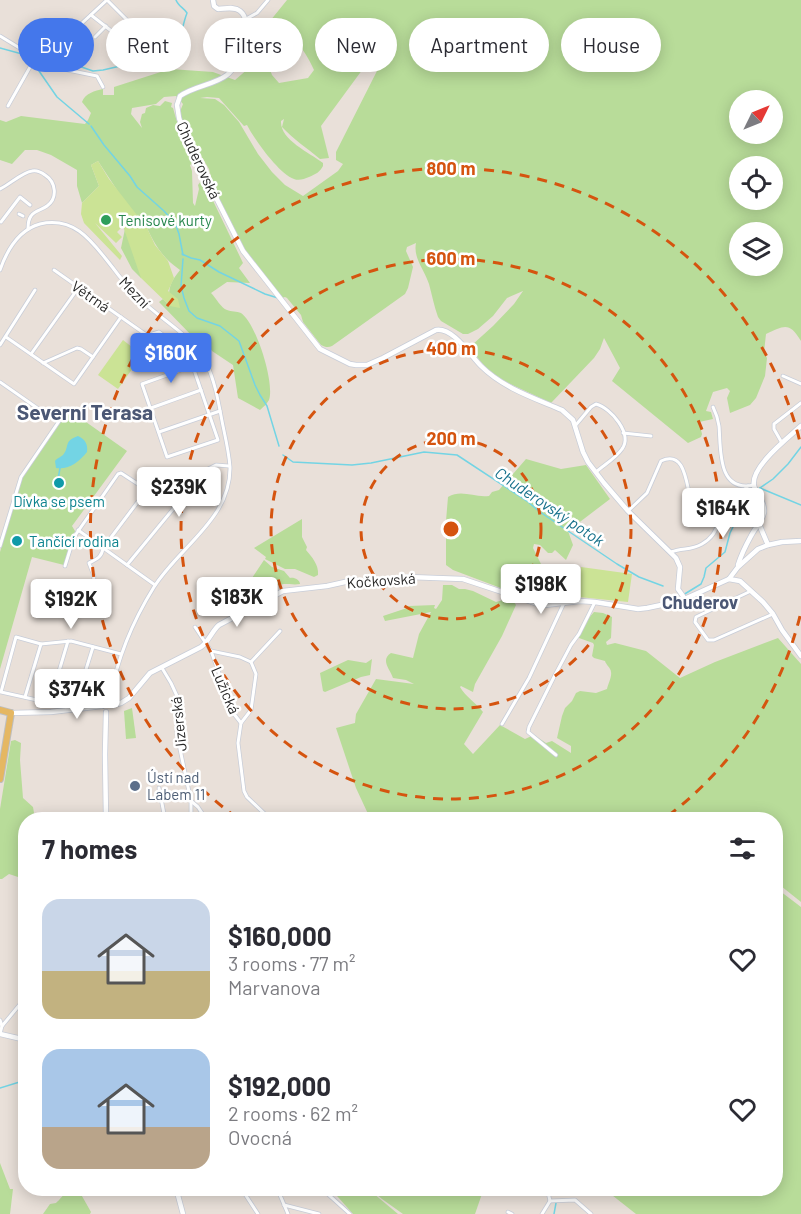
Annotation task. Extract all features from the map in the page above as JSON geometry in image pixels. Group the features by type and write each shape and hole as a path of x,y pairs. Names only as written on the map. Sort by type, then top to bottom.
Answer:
{"main road":[{"path":"0,710 11,713"},
{"path":"0,714 11,713"},
{"path":"0,779 11,713"}],"street":[{"path":"88,18 107,0 125,18"},
{"path":"213,0 214,6 218,9 234,8 245,18"},
{"path":"248,18 257,13 268,0"},
{"path":"91,15 106,26 95,38"},
{"path":"0,36 18,47"},
{"path":"8,106 28,72"},
{"path":"76,72 97,76 103,87"},
{"name":"Chuderovská","path":"229,72 226,76 183,93 177,105 179,118 196,158 243,251 320,349 350,364 367,365 436,330 446,330 493,376 510,387 562,410 573,420 575,426"},
{"path":"0,189 30,171 39,171 51,178 54,187 54,196 48,206 32,214 28,229 14,241 0,270"},
{"path":"2,222 20,198 30,205"},
{"name":"Mezní","path":"28,229 55,222 70,225 86,236 132,291 184,335 200,352 211,376 230,466 225,494 214,515 169,566 136,617 121,654 109,700"},
{"name":"Větrná","path":"54,270 145,334 159,332 186,352 192,366"},
{"path":"31,354 79,287"},
{"path":"0,345 35,290"},
{"path":"6,337 74,384 121,317"},
{"path":"44,363 77,348 93,357"},
{"path":"192,366 218,440 167,457 142,384 192,366"},
{"path":"783,376 801,384"},
{"path":"0,382 53,419"},
{"path":"151,408 201,390"},
{"path":"783,443 774,429 774,424 801,403"},
{"path":"596,472 624,446 623,433 618,419 607,409 596,404 575,426 583,452 596,472 628,511 680,563 679,594 674,602"},
{"path":"713,407 719,425 720,448 727,476 738,486 753,488 764,504 764,513 737,568"},
{"path":"159,432 220,411"},
{"path":"0,546 21,477 64,414"},
{"path":"671,552 678,549 691,550 713,536 726,510 753,488 755,475 766,459 801,426"},
{"path":"623,433 650,436 647,441"},
{"path":"628,511 647,493 661,461 672,458 681,465 692,503 696,509 705,519 718,525"},
{"path":"127,565 208,469 216,465 230,466"},
{"path":"65,566 72,540 118,474 121,473 147,490"},
{"path":"93,585 94,576 90,563 99,558 103,548 152,483"},
{"path":"759,524 768,545"},
{"path":"78,530 155,585"},
{"path":"801,541 782,542 758,549 737,568 729,579 740,581 773,614 801,656"},
{"name":"Kočkovská","path":"113,705 129,698 149,674 201,647 219,625 283,591 354,580 371,584 409,577 437,577 473,582 538,604 580,601 638,609 674,602 679,594 729,579"},
{"path":"751,591 696,617 695,620 708,640 714,640 773,614"},
{"path":"556,756 528,732 529,727 595,602"},
{"path":"502,724 529,678 564,603"},
{"name":"Lužická","path":"195,627 211,651 234,714 241,723 238,743 244,791 263,812"},
{"path":"251,662 280,631"},
{"path":"78,695 32,699 1,692 16,637 41,644 68,641 121,654"},
{"path":"51,698 68,641"},
{"path":"25,697 41,644"},
{"path":"81,708 78,695 93,647"},
{"path":"211,651 240,657 251,662 256,675 251,710 241,723"},
{"name":"Jizerská","path":"162,668 177,696 177,735 191,801 191,812"},
{"path":"102,706 104,701 109,700 113,705 112,710 106,712"},
{"path":"11,713 38,713 102,706"},
{"path":"102,706 106,712 106,812"},
{"path":"159,788 164,812"},
{"path":"191,801 201,812"},
{"path":"18,1007 2,1026 0,1034 18,1038"},
{"path":"0,1020 2,1026"},
{"path":"178,1196 183,1214"},
{"path":"246,1196 258,1214"},
{"path":"281,1196 288,1214"},
{"path":"330,1196 350,1214"},
{"path":"542,1214 550,1201 549,1196"},
{"path":"550,1201 575,1200 591,1214"},
{"path":"285,1205 320,1214"}],"green space":[{"path":"287,0 801,0 801,341 793,330 786,327 766,334 765,376 756,398 750,405 730,413 727,398 730,391 727,388 713,392 706,411 711,412 713,419 699,422 701,437 688,443 612,381 620,368 604,338 594,358 551,403 506,382 488,370 471,350 472,345 514,304 523,291 507,298 493,316 478,329 463,334 438,317 429,284 417,259 416,243 407,247 406,251 413,267 405,294 332,346 321,345 287,298 282,298 248,257 214,189 209,169 185,129 181,118 183,104 176,96 164,97 156,104 132,108 131,114 142,128 140,122 146,108 153,105 160,106 165,101 172,103 171,107 192,164 190,165 193,203 195,206 198,185 201,181 204,182 243,263 239,268 250,283 227,282 211,293 225,309 241,313 247,319 258,340 267,368 270,392 266,404 260,410 238,398 233,365 212,351 201,333 194,338 159,302 163,299 170,306 170,287 180,270 160,252 147,228 148,266 141,278 132,269 121,248 126,224 117,190 98,161 91,165 99,186 82,203 77,186 77,170 51,155 37,150 25,150 12,164 0,160 0,120 6,122 21,116 85,124 91,113 82,102 88,94 103,89 103,95 114,95 114,87 161,72 213,72 235,80 244,72 271,72 279,83 308,78 314,70 303,50 303,18 272,18","holes":["315,18 397,18 397,72 376,72 336,152 336,160 343,164 338,171 303,196 285,185 272,172 239,122 224,105 215,99 200,98 219,98 244,126 247,125 274,163 288,176 300,180 316,174 322,168 323,163 290,140 282,128 281,121 284,119 282,127 286,131 320,159 329,158 321,126 361,72 315,72"]},
{"path":"98,161 168,261 174,278 168,291 178,299 180,308 170,306 141,278 123,226 117,232 122,237 116,243 95,223 122,256 120,260 84,223 81,214 82,203 99,186 91,165"},
{"path":"123,340 142,355 118,389 98,375"},
{"path":"69,410 127,451 72,526 75,531 64,565 32,557 0,669 0,552 22,478"},
{"path":"526,459 561,469 586,465 610,499 568,531 573,545 566,560 555,550 548,553 540,545 534,544 533,548 546,579 567,589 569,593 561,599 537,598 538,584 515,572 506,590 453,570 446,565 448,497 458,494 489,496 492,492 499,490"},
{"path":"302,519 302,537 307,547 306,550 313,558 317,568 318,575 314,577 295,569 285,569 265,559 266,557 254,548"},
{"path":"264,560 272,567 284,571 290,578 299,581 300,584 267,587 255,584 251,580"},
{"path":"581,567 632,574 628,602 579,597"},
{"path":"443,585 452,585 459,589 473,591 496,602 510,600 516,605 473,692 460,687 483,712 464,744 473,754 500,725 525,739 534,735 546,743 552,741 571,753 571,746 557,738 565,708 580,691 596,693 607,689 611,676 611,671 605,661 592,656 593,643 579,638 594,612 612,617 611,638 606,642 607,645 615,643 646,651 680,678 778,638 801,664 801,902 783,888 783,812 367,812 356,788 336,728 355,723 356,714 376,679 414,684 393,678 386,659 391,653 413,658 419,634 431,612 385,621 383,616 409,606 435,605 436,609 442,600"},
{"path":"372,659 370,675 323,691 320,673 348,660 366,663"},
{"path":"132,708 136,738 126,739 124,711"},
{"path":"11,741 21,743 23,798 33,807 34,812 18,812 18,877 9,874 0,879 0,809"},
{"path":"783,893 801,907 801,1214 636,1214 613,1196 783,1196"},
{"path":"0,1163 10,1189 13,1189 10,1214 0,1214"},
{"path":"63,1196 82,1196 91,1212 90,1214 43,1214 50,1204 56,1203"},
{"path":"337,1196 377,1196 398,1214 353,1214"},
{"path":"378,1196 481,1196 475,1214 403,1214"}],"water":[{"path":"78,436 86,442 87,452 73,464 65,468 56,468 55,461 63,455 70,440"}],"waterway":[{"path":"94,71 164,56 170,52 178,42 187,13 176,0"},
{"path":"0,48 18,53"},
{"name":"Chuderovský potok","path":"40,72 57,97 89,124"},
{"name":"Chuderovský potok","path":"91,126 137,187 175,223 183,255"},
{"path":"182,254 200,260 219,272 278,298"},
{"name":"Chuderovský potok","path":"183,259 181,286 189,311 197,318 220,326 239,341 255,385 267,406 279,446"},
{"name":"Chuderovský potok","path":"683,595 701,584 706,568 725,552 730,533 734,525 744,518 754,492 773,479 801,447"},
{"name":"Chuderovský potok","path":"283,455 293,462 352,465 424,452 457,455 617,564 639,577 663,586"},
{"path":"57,485 60,468"},
{"path":"760,488 801,505"},
{"path":"0,1088 18,1082"},
{"path":"554,1214 556,1203"}],"place":[{"name":"Tenisové kurty","path":"106,220"},
{"name":"Dívka se psem","path":"59,483"},
{"name":"Tančící rodina","path":"17,541"},
{"name":"Ústí nad Labem 11","path":"135,786"}],"district":[{"name":"Severní Terasa","path":"85,411"},
{"name":"Chuderov","path":"700,602"}]}
